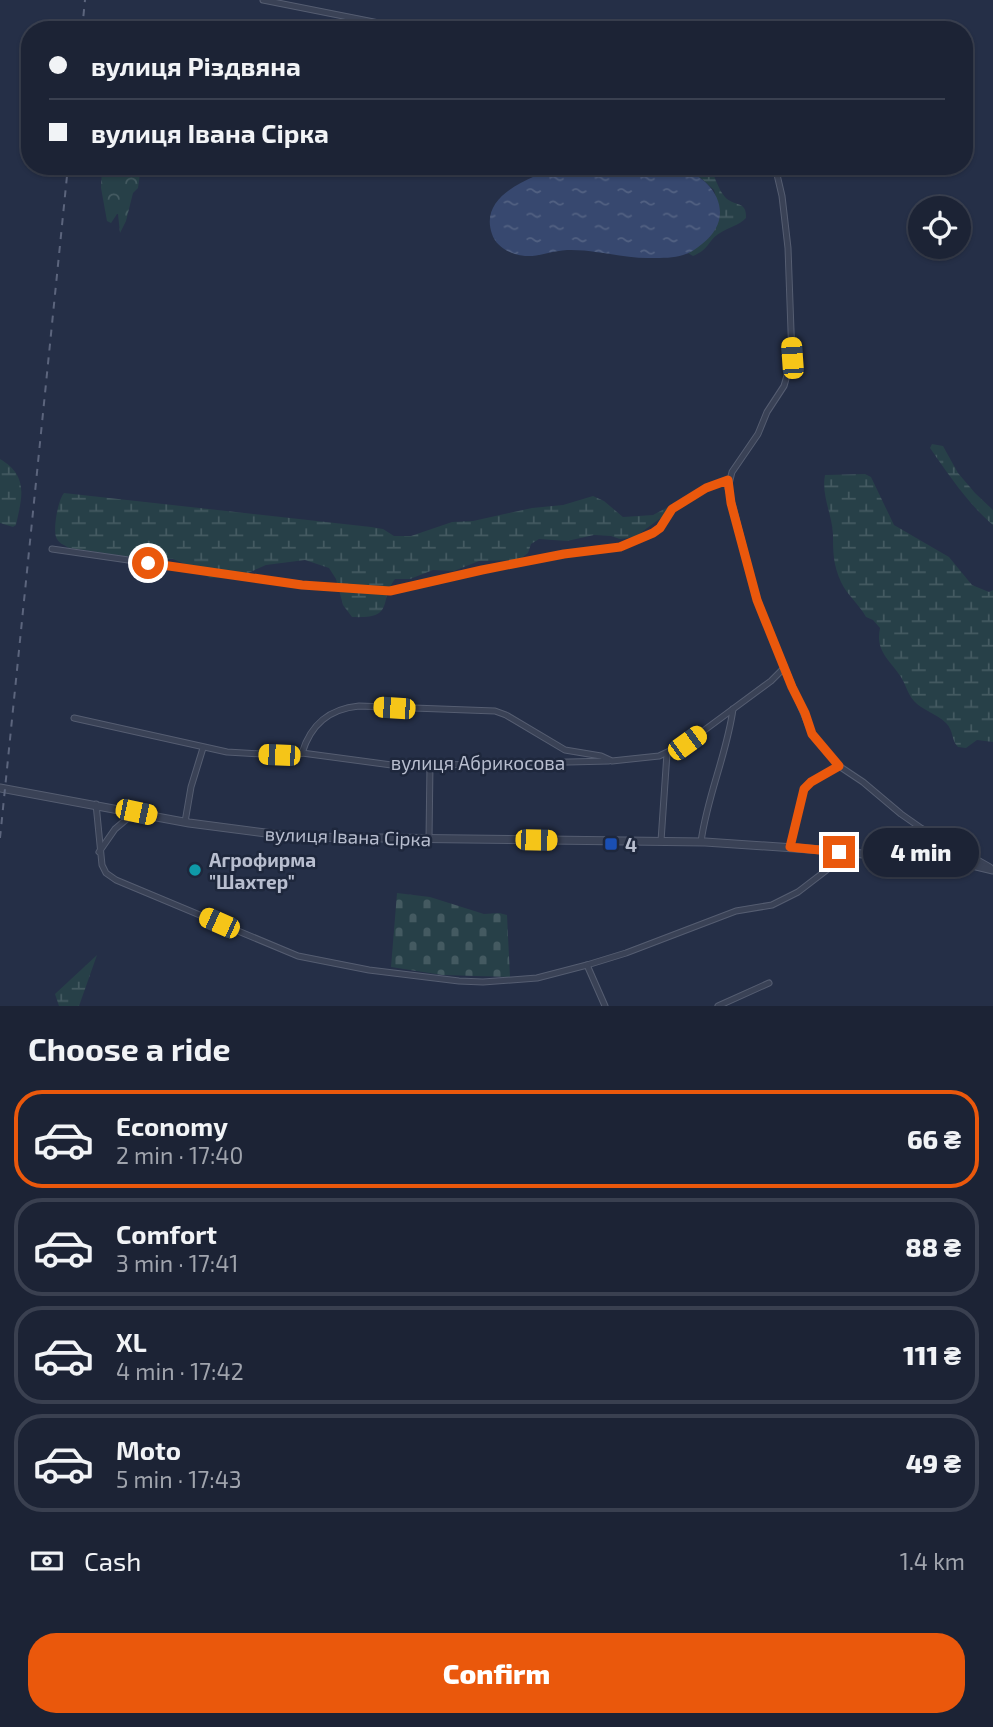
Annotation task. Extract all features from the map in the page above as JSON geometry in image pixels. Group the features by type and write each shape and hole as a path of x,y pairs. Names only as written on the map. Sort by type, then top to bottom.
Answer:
{"street":[{"path":"262,0 368,21"},
{"path":"52,549 302,585 390,591 496,567 620,547 653,533 660,528 672,509 706,488 728,480 758,434 767,412 784,386 792,358 788,248 777,175"},
{"path":"728,480 731,503 757,600 812,734 839,766 921,828 993,869"},
{"name":"вулиця Абрикосова","path":"74,718 203,748 260,754 302,753 399,766 612,761 659,756 687,743 771,681 784,668"},
{"name":"вулиця Абрикосова","path":"302,753 306,740 318,723 346,707 445,708 495,711 558,747 612,761"},
{"path":"701,842 707,805 727,743 733,709"},
{"path":"185,822 191,787 203,748"},
{"path":"661,841 667,753"},
{"path":"429,839 430,764"},
{"path":"790,847 804,789 839,766"},
{"name":"вулиця Івана Сірка","path":"0,788 185,822 297,837 701,842 856,853 993,869"},
{"path":"96,804 99,852 103,869 110,877 298,956 369,970 460,981 537,978 626,953 736,911 772,905 798,892 828,869 844,863 856,853"},
{"path":"99,852 115,829 136,812"},
{"path":"587,965 605,1006"},
{"path":"718,1006 769,983"}],"green space":[{"path":"102,175 140,175 138,188 133,193 120,233 118,214 111,223 107,221 101,188"},
{"path":"694,175 713,175 725,197 742,206 746,218 716,236 693,256 688,253 710,237 720,213 714,190"},
{"path":"932,444 943,446 958,473 993,510 993,525 959,489 930,448"},
{"path":"0,459 16,473 21,488 16,525 13,527 0,523"},
{"path":"865,474 871,477 894,525 949,557 972,585 989,592 993,590 993,742 977,740 966,748 958,747 946,723 914,701 881,649 880,628 866,617 841,582 834,558 832,527 824,490 825,475"},
{"path":"64,493 371,527 383,529 394,536 411,536 452,522 473,521 532,508 563,505 593,496 604,501 623,517 653,515 670,506 662,517 635,537 620,539 594,535 567,541 539,539 531,544 528,553 519,560 479,561 454,571 433,570 410,579 395,579 380,612 366,617 352,617 343,605 336,579 329,568 305,560 266,565 241,576 210,578 173,559 138,558 69,548 58,541 55,533 58,508"},
{"path":"397,893 430,897 484,914 507,915 510,977 442,975 391,967"},
{"path":"97,955 79,1006 59,1006 55,994"}],"water":[{"path":"695,175 711,188 717,199 719,222 713,233 700,246 679,256 641,258 567,250 522,256 504,249 495,241 490,220 493,208 500,198 536,176"}],"railway":[{"path":"83,21 85,0"},
{"path":"0,838 67,175"}],"place":[{"name":"4","path":"611,844"},
{"name":"Агрофирма \"Шахтер\"","path":"195,870"}],"route":[{"path":"148,563 302,585 390,591 564,554 620,547 653,533 660,528 672,509 706,488 728,480 731,503 757,600 812,734 839,766 804,789 790,847 839,852"}]}
